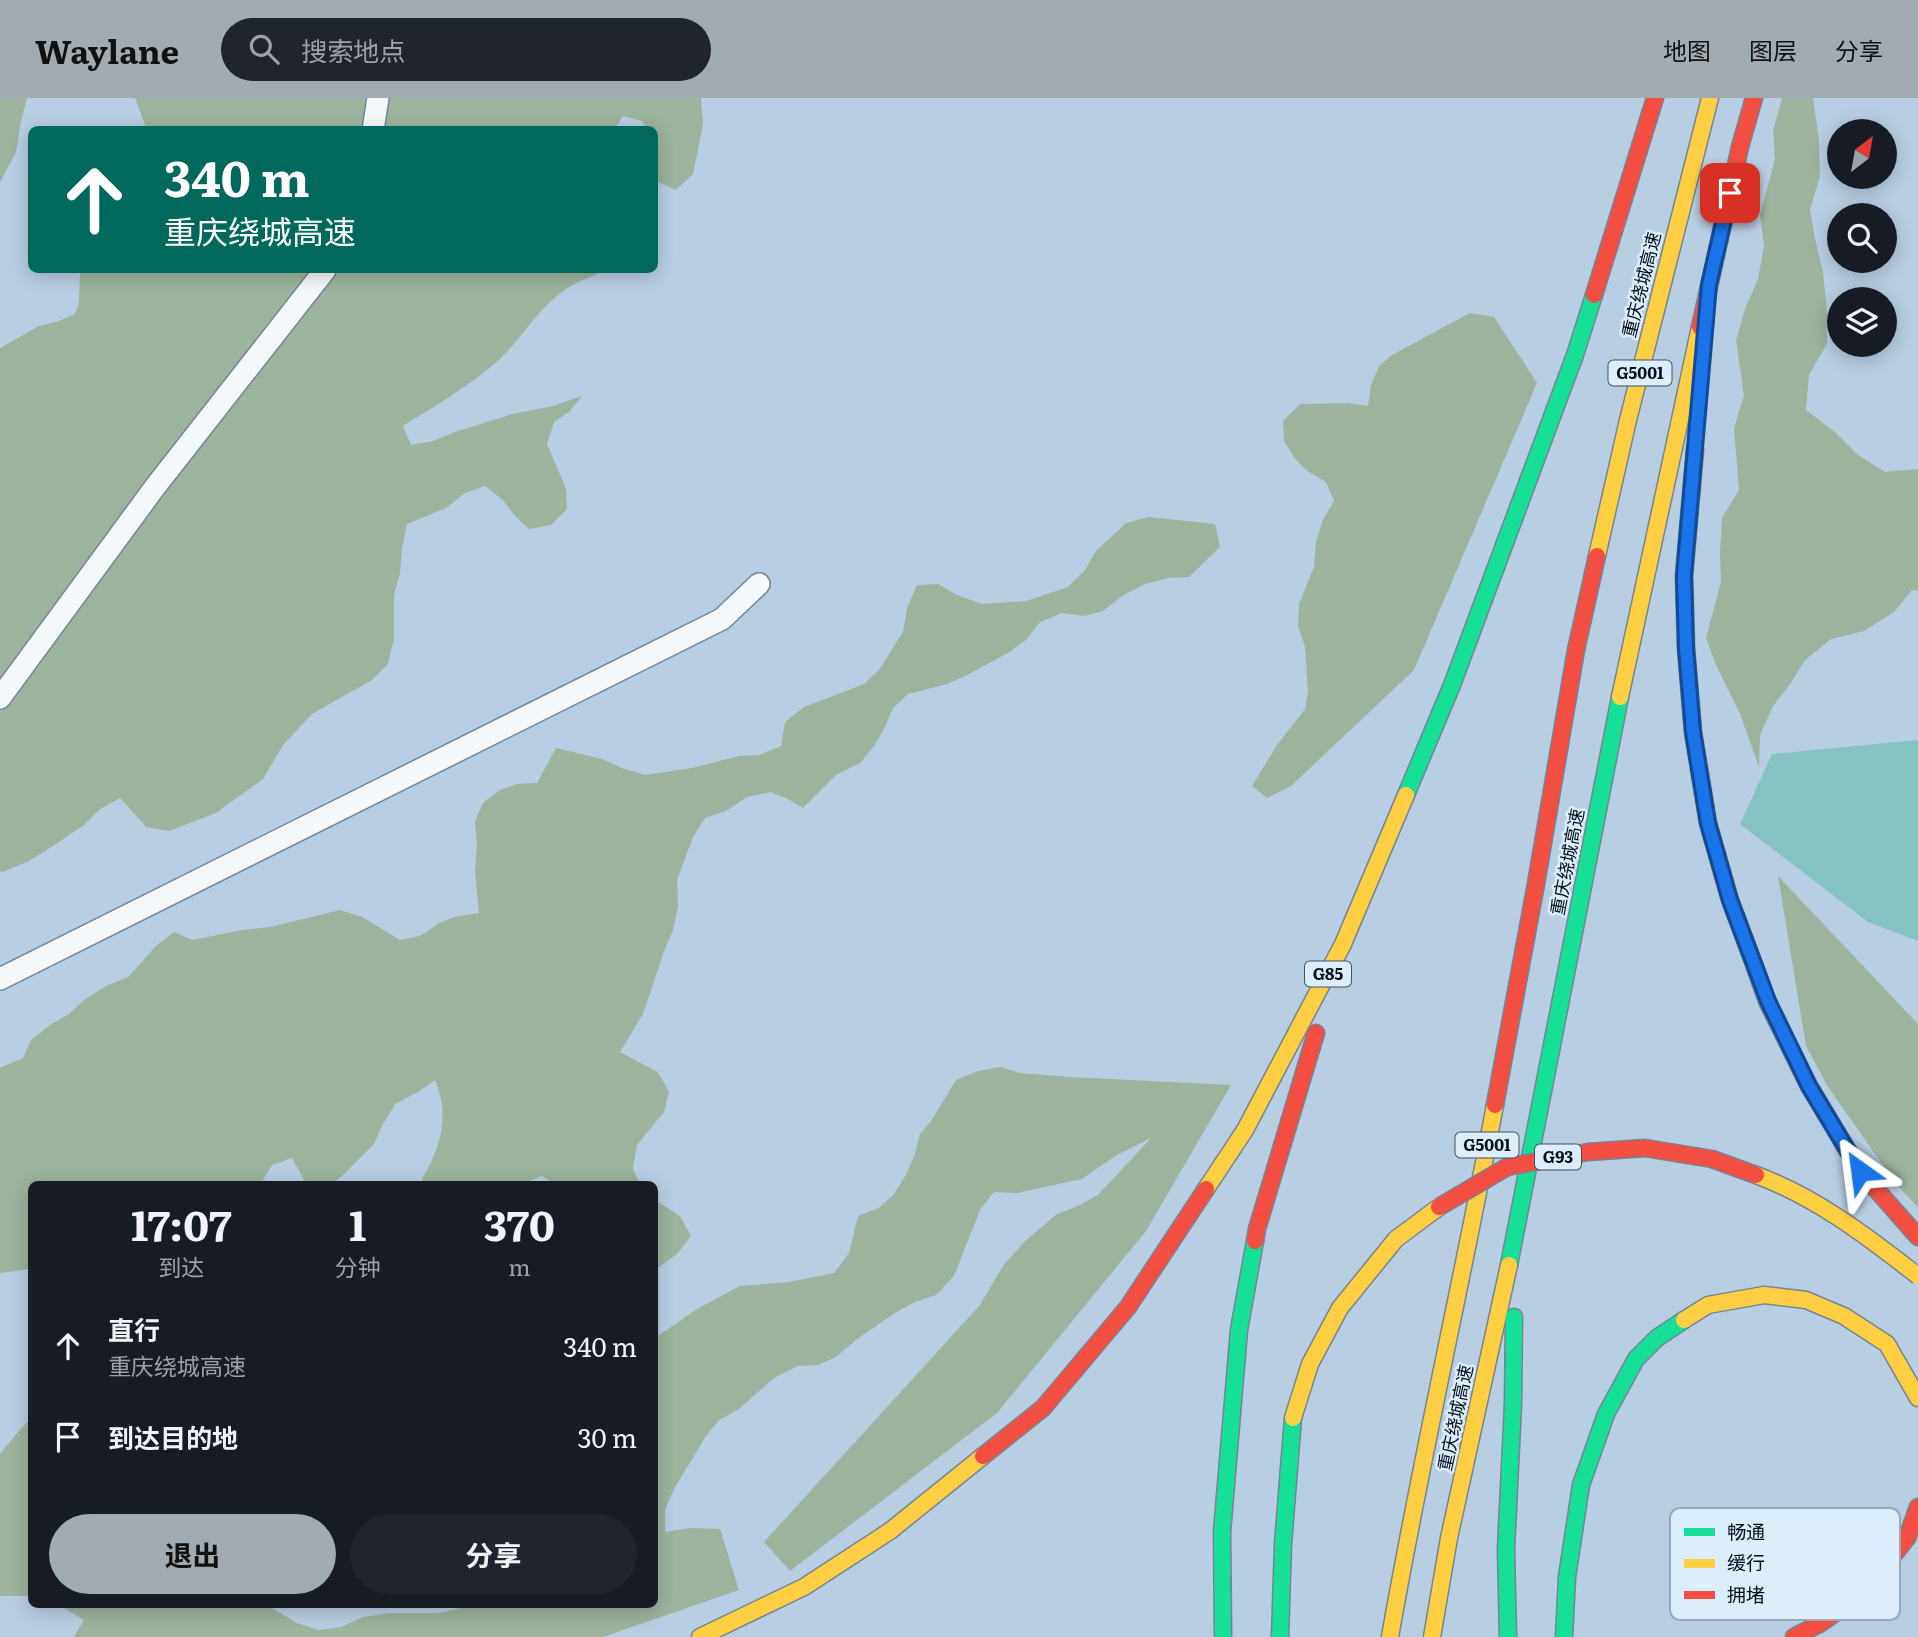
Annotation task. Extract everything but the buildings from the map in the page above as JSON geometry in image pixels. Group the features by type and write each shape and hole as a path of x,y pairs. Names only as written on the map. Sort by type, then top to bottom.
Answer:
{"highway":[{"name":"G85","path":"700,1637 804,1587 890,1531 1043,1408 1128,1307 1245,1130 1343,944 1452,685 1575,355 1655,98"},
{"name":"重庆绕城高速","path":"1390,1637 1411,1521 1474,1219 1576,650 1628,420 1710,98"},
{"name":"重庆绕城高速","path":"1432,1637 1449,1538 1514,1241 1628,657 1740,147 1754,98"},
{"path":"1698,409 1709,285"},
{"path":"1696,437 1684,576 1686,648 1693,732 1708,823 1730,900 1768,1001 1809,1086 1860,1171 1918,1237"},
{"path":"1223,1637 1222,1532 1239,1329 1257,1229 1343,944"},
{"name":"G93","path":"1280,1637 1283,1544 1293,1418 1310,1364 1340,1308 1396,1239 1444,1204 1507,1167 1588,1152 1645,1148 1712,1159 1769,1180 1831,1213 1863,1233 1918,1276"},
{"path":"1508,1637 1506,1549 1513,1404 1514,1241"},
{"path":"1564,1637 1567,1577 1581,1485 1606,1415 1636,1359 1657,1338 1708,1305 1764,1295 1806,1300 1844,1315 1886,1344 1918,1398"},
{"path":"1900,1547 1907,1538 1918,1507"},
{"path":"1794,1637 1825,1620"}],"street":[{"path":"374,126 378,98"},
{"path":"0,698 155,487 323,273"},
{"path":"0,979 722,619 760,584"}],"shaded area":[{"path":"0,98 27,98 16,152 0,182"},
{"path":"135,98 701,98 703,124 693,174 676,190 658,182 658,126 645,126 642,121 623,116 617,126 146,126"},
{"path":"1782,98 1813,98 1819,140 1820,177 1810,209 1823,272 1827,344 1809,375 1806,410 1835,432 1858,455 1885,472 1918,469 1918,591 1912,590 1894,612 1864,631 1831,639 1805,660 1773,706 1760,735 1759,767 1740,714 1706,638 1721,582 1722,518 1739,490 1734,428 1744,396 1736,340 1758,279 1764,246 1760,215 1775,159 1773,131"},
{"path":"80,273 598,273 562,292 489,369 403,426 411,445 433,441 512,414 553,406 582,396 569,412 554,422 547,444 566,489 567,509 551,525 529,529 503,500 485,486 465,493 446,508 407,524 394,595 394,638 388,664 372,680 312,714 283,745 263,779 216,813 169,831 146,827 120,798 100,809 84,825 56,844 29,861 3,872 0,871 0,348 39,326 75,314 79,303"},
{"path":"1470,313 1494,317 1537,383 1414,670 1291,786 1267,798 1252,786 1277,745 1305,709 1308,692 1305,647 1298,626 1299,604 1314,567 1316,542 1323,520 1334,501 1326,482 1306,470 1294,457 1284,441 1283,421 1300,404 1347,403 1368,406 1371,385 1379,366 1392,355"},
{"path":"1149,517 1215,524 1220,547 1189,577 1169,578 1145,584 1122,596 1103,611 1084,616 1062,613 1040,622 1026,640 1008,653 947,684 908,694 893,708 874,746 860,763 836,775 803,808 770,792 747,797 726,811 705,818 693,837 677,880 678,907 673,930 643,1014 620,1052 658,1072 669,1092 664,1112 637,1145 633,1168 638,1181 550,1181 542,1176 529,1181 422,1181 441,1131 442,1106 435,1080 395,1104 374,1144 336,1181 304,1181 292,1158 272,1165 262,1181 28,1181 28,1269 0,1273 0,1068 23,1058 31,1040 69,1014 84,1000 106,986 128,977 157,945 174,932 193,940 270,927 340,910 362,917 400,940 420,936 441,922 458,916 479,913 475,870 475,821 483,803 500,790 517,784 537,783 556,748 602,759 645,775 692,768 739,756 759,755 781,746 785,722 804,707 864,684 879,670 903,632 907,608 917,585 938,584 957,595 982,604 1026,601 1068,587 1085,570 1096,551 1126,523"},
{"path":"1918,740 1918,941 1868,922 1740,824 1772,754"},
{"path":"1778,876 1918,1024 1918,1207 1896,1184 1828,1087 1806,1046"},
{"path":"1000,1067 1020,1073 1070,1077 1231,1085 1146,1231 997,1413 790,1571 764,1542 980,1305 1003,1266 1024,1242 1057,1214 1098,1195 1151,1138 1115,1156 1082,1179 1017,1193 994,1192 980,1210 954,1276 936,1295 895,1313 836,1357 818,1365 798,1366 774,1378 739,1409 719,1420 706,1436 674,1489 665,1509 665,1532 690,1528 720,1529 739,1590 603,1637 74,1637 84,1620 64,1608 272,1608 297,1623 319,1630 341,1627 363,1617 389,1613 438,1613 461,1608 658,1608 658,1336 697,1309 740,1286 789,1282 834,1273 849,1253 858,1216 879,1208 894,1194 906,1175 920,1134 956,1080 978,1071"},
{"path":"658,1202 680,1216 691,1236 677,1254 658,1268"},
{"path":"28,1422 28,1596 0,1596 0,1454"}],"traffic: fast":[{"path":"1406,795 1452,685 1575,355 1594,295"},
{"path":"1509,1265 1620,697"},
{"path":"1223,1637 1222,1532 1239,1330 1255,1241"},
{"path":"1508,1637 1506,1549 1514,1317"},
{"path":"1564,1637 1567,1577 1581,1485 1606,1414 1636,1359 1657,1338 1684,1320"},
{"path":"1280,1637 1283,1544 1293,1418"}],"traffic: slow":[{"path":"1597,556 1628,420 1710,98"},
{"path":"1620,697 1700,327"},
{"path":"1695,450 1684,576 1686,648 1693,732 1708,823 1730,900 1755,967"},
{"path":"1206,1189 1245,1130 1343,944 1406,795"},
{"path":"1390,1637 1495,1105"},
{"path":"1756,1175 1820,1206 1918,1276"},
{"path":"1293,1418 1310,1364 1340,1308 1396,1239 1439,1207"},
{"path":"1432,1637 1449,1538 1509,1265"},
{"path":"1684,1320 1708,1305 1764,1295 1806,1300 1844,1316 1887,1344 1918,1398"},
{"path":"700,1637 804,1587 890,1531 983,1456"}],"traffic: jam":[{"path":"1594,295 1655,98"},
{"path":"1700,327 1740,147 1754,98"},
{"path":"1495,1105 1576,650 1597,556"},
{"path":"1755,967 1767,1001 1809,1086 1860,1171 1918,1237"},
{"path":"1255,1241 1316,1033"},
{"path":"1439,1207 1507,1167 1588,1152 1645,1148 1712,1159 1756,1175"},
{"path":"983,1456 1043,1408 1128,1307 1206,1189"},
{"path":"1900,1547 1907,1538 1918,1507"},
{"path":"1794,1637 1825,1620"}],"route":[{"path":"1730,193 1709,285 1684,576 1686,648 1693,732 1708,823 1730,900 1768,1001 1809,1086 1860,1171"}]}
